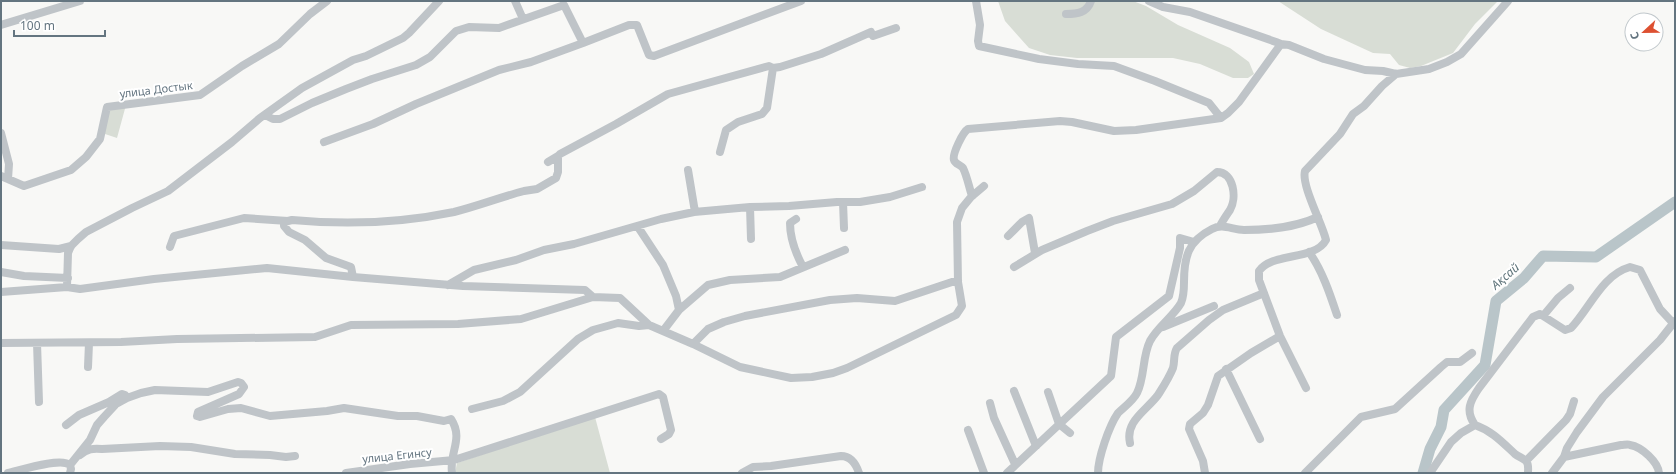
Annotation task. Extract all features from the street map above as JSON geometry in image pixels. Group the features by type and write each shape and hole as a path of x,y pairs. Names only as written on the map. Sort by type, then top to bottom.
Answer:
{"street":[{"path":"1,25 80,1"},
{"name":"улица Достык","path":"5,177 24,186 71,170 86,156 100,139 107,106 200,95 279,44 310,14 327,1"},
{"path":"67,287 70,250 86,232 168,191 281,102 353,60 366,56 403,38 439,1"},
{"path":"515,1 523,19"},
{"path":"265,115 273,119 280,119 312,102 422,62 430,57 456,31 469,27 498,28 573,1"},
{"path":"324,142 373,124 416,104 500,70 532,62 629,25 637,24 649,54 654,56 801,1"},
{"path":"976,1 980,25 978,41 979,46 1039,59 1078,64 1114,66 1209,103 1221,118"},
{"path":"1066,14 1080,13 1085,10 1091,1"},
{"path":"1149,1 1163,7 1190,12 1278,44 1289,45 1347,66 1396,74 1429,69 1457,57 1467,48 1508,1"},
{"path":"564,5 583,43"},
{"path":"548,162 668,94 769,66 773,68 780,67 821,54 872,32 872,36 896,28"},
{"path":"972,196 962,166 955,162 954,159 956,149 964,131 968,129 1072,122 1114,132 1221,118 1239,102 1278,44"},
{"path":"720,152 726,130 738,122 762,114 767,108 773,68"},
{"path":"1306,388 1280,336 1259,280 1260,269 1275,261 1318,249 1324,244 1326,240 1304,182 1305,171 1340,134 1353,114 1364,106 1382,86 1396,74"},
{"path":"1,133 10,164 5,177"},
{"path":"170,246 174,236 244,218 276,221 286,224 340,223 384,221 454,212 524,191 534,191 544,186 556,178 558,172 558,156"},
{"path":"688,170 695,212"},
{"path":"1014,267 1036,253 1101,226 1172,204 1194,191 1217,172 1226,174 1233,191 1230,210 1222,219 1220,226"},
{"path":"1,343 89,343 315,336 351,325 489,322 521,319 579,300 593,297 620,298 649,325 740,367 791,378 812,377 833,373 848,368 956,315 962,306 958,280 957,222 962,208 972,196 984,186"},
{"path":"448,284 474,270 516,260 544,250 574,244 638,227 661,219 695,212 750,207 874,200 922,187"},
{"path":"843,202 844,228"},
{"path":"750,207 751,239"},
{"path":"1098,473 1101,453 1112,422 1136,394 1142,381 1150,341 1177,310 1184,296 1185,263 1190,248 1194,242 1212,229 1220,226 1226,226 1234,230 1282,228 1318,217"},
{"path":"1008,236 1022,222 1029,218 1036,253"},
{"path":"796,219 790,223 790,229 796,254 803,267"},
{"path":"286,224 289,232 305,240 326,258 351,267 353,277"},
{"path":"638,227 663,265 676,296 679,310"},
{"path":"1006,473 1112,376 1116,337 1169,296 1180,248 1180,238 1194,242"},
{"path":"1,245 70,250"},
{"path":"663,331 679,310 708,285 730,280 780,277 845,250"},
{"path":"1309,252 1316,262 1336,315"},
{"path":"1528,473 1528,465 1526,461 1489,430 1475,425 1468,410 1471,400 1478,388 1533,317 1540,314 1565,330 1571,328 1600,290 1617,273 1630,267 1640,270 1660,309 1674,322 1660,340 1603,397 1571,441 1564,457 1552,473"},
{"path":"1,292 67,287 80,289 154,279 267,268 353,277 448,284 585,290 593,297"},
{"path":"1,272 31,277 56,276 68,278"},
{"path":"693,344 708,329 724,322 745,316 830,300 857,298 895,301 958,280"},
{"path":"1543,316 1558,298 1570,288"},
{"path":"1130,443 1128,436 1130,427 1138,416 1153,402 1164,386 1173,367 1177,348 1208,320 1223,310 1264,293"},
{"path":"1160,328 1214,306"},
{"path":"472,409 503,401 520,392 562,352 585,334 618,323 639,326 649,325"},
{"path":"1205,473 1202,460 1189,429 1190,424 1203,413 1210,399 1218,376 1226,369 1280,336"},
{"path":"37,343 39,402"},
{"path":"88,367 89,343"},
{"path":"1305,473 1362,417 1395,409 1440,367 1447,362 1460,362 1472,353"},
{"path":"1226,369 1260,439"},
{"path":"8,473 56,462 64,462 71,466 90,445 104,417 116,404 127,398 155,390 208,392 241,382 244,387 239,394 198,412 197,416 200,417 228,409 241,408 270,416 344,408 398,416 417,416 444,420 451,419 454,424 458,440 451,460 452,473"},
{"path":"1014,392 1036,446"},
{"path":"1048,392 1059,424 1070,433"},
{"path":"66,425 79,415 109,402 122,394 126,395 127,398"},
{"name":"улица Егинсу","path":"346,473 451,460 659,394 663,397 671,430 669,434 661,439"},
{"path":"1526,461 1566,420 1570,414 1574,401"},
{"path":"990,402 994,418 1015,464"},
{"path":"1430,473 1451,442 1461,433 1475,425"},
{"path":"968,430 984,473"},
{"path":"90,445 102,449 160,446 191,447 235,454 286,457 295,456"},
{"path":"1564,457 1621,445 1630,445 1643,452 1654,462 1659,473"},
{"path":"746,472 753,467 846,456 850,459 859,473"}],"shaded area":[{"path":"998,1 1133,1 1146,6 1178,25 1230,48 1249,62 1254,74 1248,78 1233,78 1200,64 1173,58 1077,58 1050,55 1029,48 1005,21"},
{"path":"1278,1 1498,1 1475,24 1453,53 1421,66 1410,68 1399,65 1390,54 1373,53 1321,29"},
{"path":"126,105 117,138 102,133 107,107"},
{"path":"595,417 610,473 455,473 457,463"}],"waterway":[{"name":"Ақсай","path":"1423,473 1430,449 1441,427 1444,410 1485,365 1496,301 1524,278 1543,256 1596,257 1675,202"}]}
